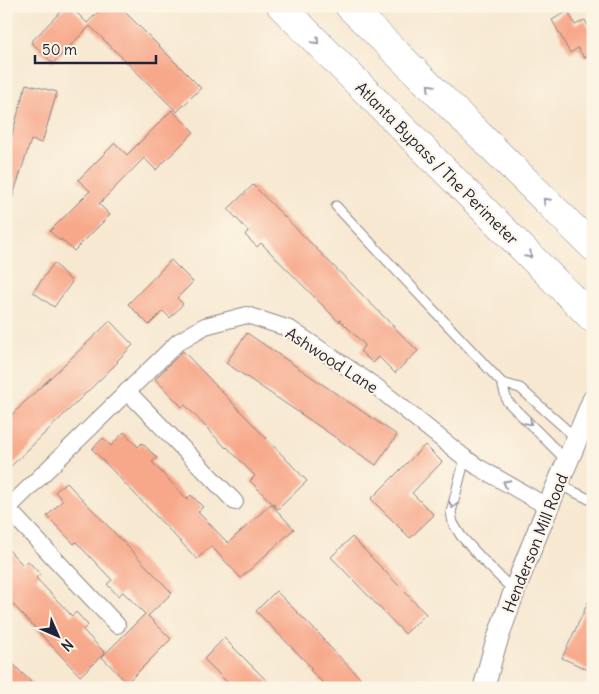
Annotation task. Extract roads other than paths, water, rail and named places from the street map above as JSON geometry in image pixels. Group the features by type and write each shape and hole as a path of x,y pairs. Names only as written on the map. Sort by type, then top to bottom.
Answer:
{"highway":[{"name":"Atlanta Bypass / The Perimeter","path":"282,6 593,319"},
{"path":"349,6 593,247"}],"street":[{"name":"Ashwood Lane","path":"7,509 178,342 205,326 247,316 290,329 378,388 478,467 548,507"},
{"path":"128,391 235,502"},
{"name":"Henderson Mill Road","path":"484,688 495,646 514,591 593,400"},
{"path":"7,509 117,625"}],"lane":[{"path":"336,206 502,383 507,400 567,461"},
{"path":"502,383 520,388 577,439"},
{"path":"466,458 451,512 453,523 461,536 477,554 514,591"},
{"path":"558,484 593,500"}]}
